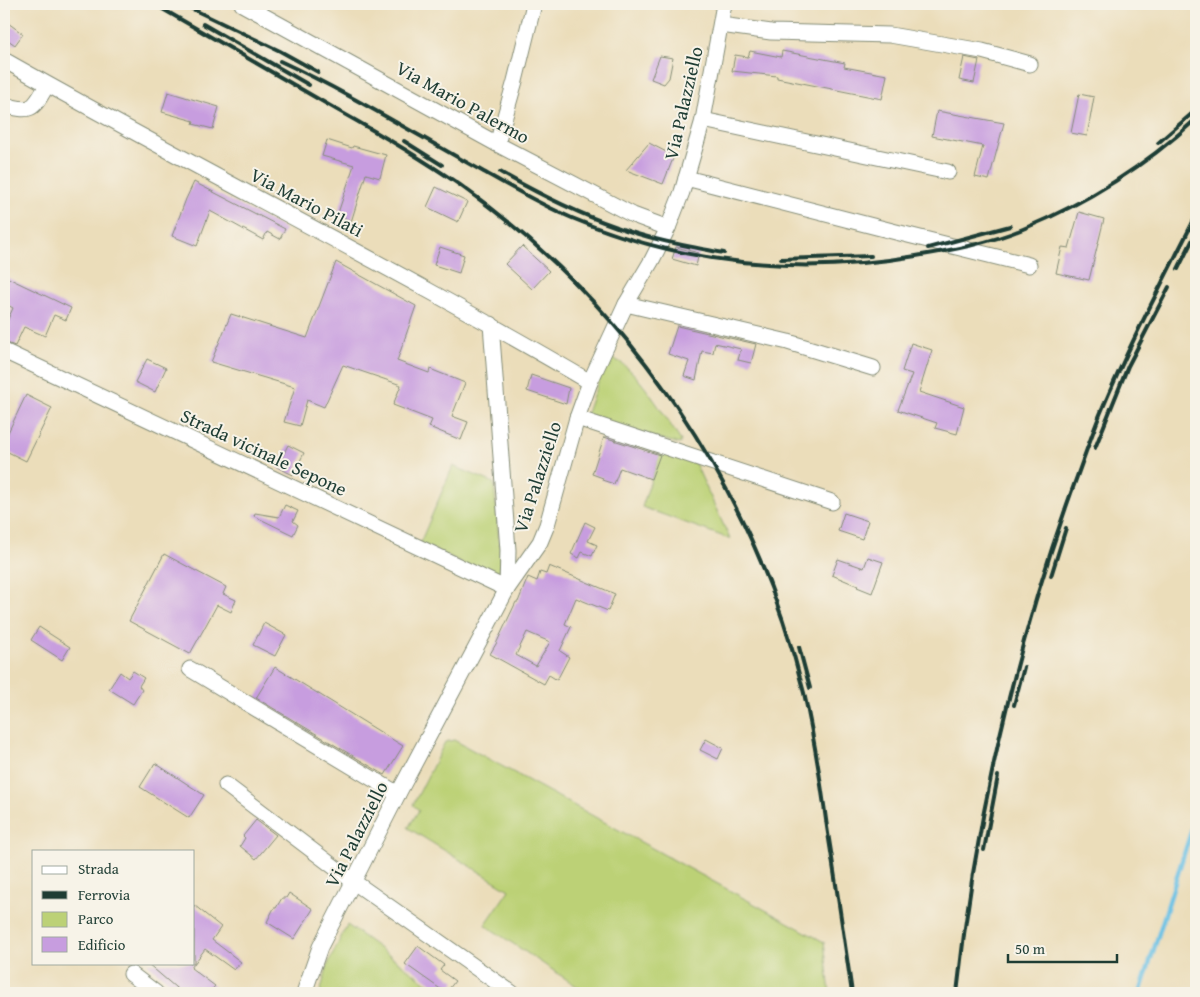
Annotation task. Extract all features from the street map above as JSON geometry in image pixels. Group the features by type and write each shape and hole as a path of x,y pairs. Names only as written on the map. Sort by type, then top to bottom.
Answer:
{"street":[{"name":"Via Mario Palermo","path":"242,4 497,144 633,215 668,228"},
{"path":"497,144 516,81 534,4"},
{"name":"Via Palazziello","path":"304,993 320,947 398,794 507,589 540,542 547,525 577,418 590,382 626,304 668,228 686,178 703,120 724,4"},
{"path":"721,25 771,32 890,35 982,51 1030,64"},
{"name":"Via Mario Pilati","path":"4,60 491,324 590,382"},
{"path":"4,105 28,110 33,107 47,85"},
{"path":"703,120 948,172"},
{"path":"686,178 1029,265"},
{"path":"626,304 788,342 873,368"},
{"path":"491,324 508,550 507,589"},
{"name":"Strada vicinale Sepone","path":"4,352 507,589"},
{"path":"577,418 832,502"},
{"path":"190,669 398,794"},
{"path":"226,784 354,882 512,993"},
{"path":"131,974 156,993"}],"green space":[{"path":"612,359 621,362 640,381 681,441 680,444 585,418 604,366 607,361"},
{"path":"661,450 695,463 730,539 642,507"},
{"path":"453,466 494,483 501,563 498,572 490,577 420,543"},
{"path":"454,740 824,942 830,993 587,993 485,925 509,890 408,828 419,810 413,805 445,742"},
{"path":"347,925 441,993 320,993 328,964"}],"building":[{"path":"4,20 23,34 15,45 4,37"},
{"path":"750,51 781,57 782,51 845,63 844,67 887,75 882,99 777,78 777,76 732,71 735,55 748,57"},
{"path":"660,56 673,58 669,78 664,84 651,79"},
{"path":"964,57 979,60 974,83 959,80"},
{"path":"168,92 219,107 213,129 193,124 194,121 162,112"},
{"path":"1079,94 1094,97 1087,136 1071,133"},
{"path":"937,111 1004,123 989,180 975,177 983,146 932,136"},
{"path":"327,140 352,148 353,146 386,155 380,178 366,174 351,222 338,213 354,165 322,156"},
{"path":"649,143 674,156 663,184 626,170"},
{"path":"194,182 285,229 280,239 267,232 263,240 210,211 197,246 172,236"},
{"path":"436,187 467,202 458,222 427,207"},
{"path":"1079,212 1104,219 1089,280 1056,273 1062,247 1069,248"},
{"path":"522,246 549,271 532,289 505,264"},
{"path":"440,247 464,255 459,273 434,265"},
{"path":"676,247 699,253 696,266 672,259"},
{"path":"336,262 416,306 397,361 429,373 430,369 465,383 452,416 468,422 461,440 429,427 432,420 393,405 401,385 343,365 324,407 307,400 300,426 284,422 295,387 211,362 231,314 307,338"},
{"path":"4,276 71,308 66,320 54,315 45,336 24,327 15,346 4,342 4,328 13,308 4,303"},
{"path":"677,326 756,344 751,363 738,360 741,349 715,343 713,353 702,351 696,380 684,376 689,361 668,354"},
{"path":"911,343 932,350 919,392 964,407 957,434 935,428 937,423 898,410 912,374 902,371"},
{"path":"147,359 166,368 155,392 135,382"},
{"path":"531,375 569,388 566,404 527,391"},
{"path":"26,395 52,408 26,461 4,450 4,441"},
{"path":"604,437 660,455 651,479 620,468 614,484 592,474"},
{"path":"288,445 304,453 293,475 277,467"},
{"path":"285,505 298,511 293,521 298,525 293,535 254,516 255,513 279,517"},
{"path":"844,513 868,521 862,539 838,531"},
{"path":"585,522 595,527 588,541 597,545 592,556 582,552 579,558 571,554"},
{"path":"164,554 226,587 223,594 236,600 231,612 217,605 190,654 129,621"},
{"path":"868,557 883,562 872,593 832,575 838,559 864,568"},
{"path":"549,566 615,594 608,611 576,598 565,624 571,627 560,651 569,657 557,680 549,675 544,684 490,654 516,602 518,602 528,577 537,581 540,572 546,574","holes":["527,632 550,642 536,666 516,655"]},
{"path":"264,623 286,635 275,656 253,645"},
{"path":"39,627 70,647 62,660 31,640"},
{"path":"275,667 403,746 385,775 256,698"},
{"path":"133,671 144,678 139,686 142,690 133,704 109,689 120,672 128,678"},
{"path":"706,739 723,748 718,759 700,750"},
{"path":"155,763 204,795 189,818 140,787"},
{"path":"256,820 276,835 256,859 240,846 245,838 243,836"},
{"path":"289,893 313,909 294,939 267,922 274,908"},
{"path":"195,906 221,927 212,940 241,962 234,970 205,949 195,963"},
{"path":"418,946 444,965 440,970 455,981 446,993 405,964"},
{"path":"148,964 194,964 191,968 215,986 209,993 182,993"}],"waterway":[{"path":"1140,993 1196,816"}],"railway":[{"path":"154,4 385,137 460,185 522,233 579,287 631,346 678,408 719,475 753,545 782,618 804,693 814,743 852,993"},
{"path":"182,4 280,51 318,72"},
{"path":"203,24 309,85"},
{"path":"280,61 357,100 527,196 572,218 614,234 698,256 784,265 828,265 916,256 971,246 1010,234 1046,219 1114,182 1157,152 1196,119"},
{"path":"1158,143 1196,110"},
{"path":"404,141 442,165"},
{"path":"500,172 557,202 630,232 724,253"},
{"path":"957,993 974,866 999,740 1014,678 1050,554 1101,412 1135,338 1196,216"},
{"path":"928,248 1010,226"},
{"path":"1178,269 1196,233"},
{"path":"781,259 871,256"},
{"path":"1095,448 1128,366 1169,287"},
{"path":"1051,576 1066,528"},
{"path":"799,647 810,688"},
{"path":"1014,705 1024,667"},
{"path":"984,850 998,776"}]}
